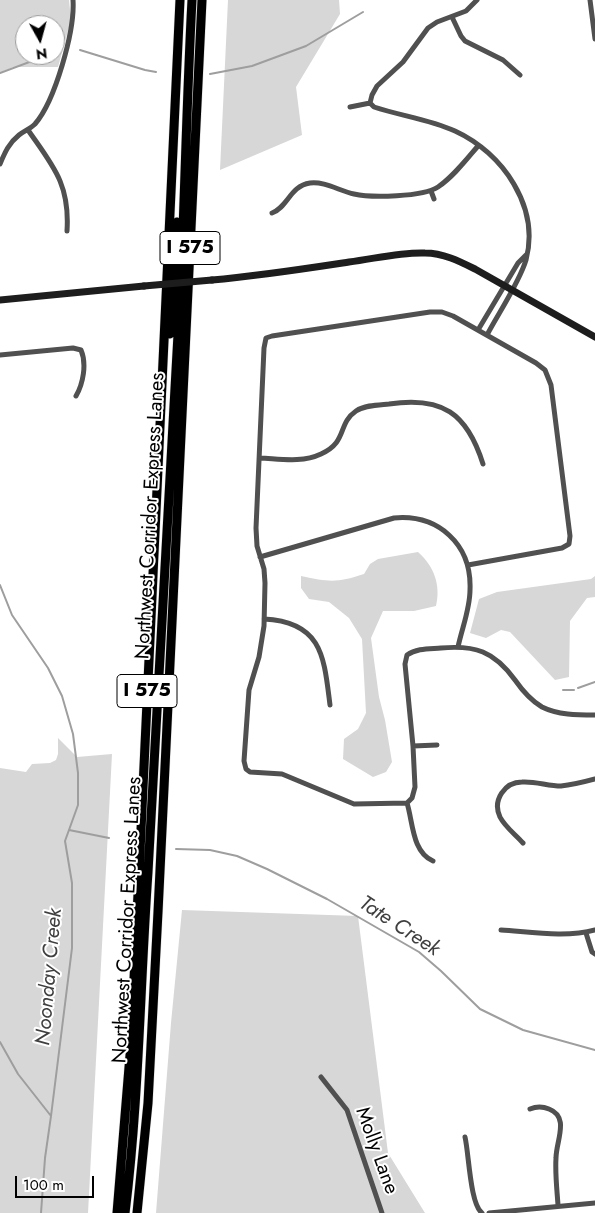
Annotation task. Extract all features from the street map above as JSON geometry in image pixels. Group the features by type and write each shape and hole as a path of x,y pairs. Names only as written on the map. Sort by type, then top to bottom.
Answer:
{"highway":[{"name":"I 575","path":"117,1213 131,1043 180,0"},
{"name":"Northwest Corridor Express Lanes","path":"125,1213 139,1043 164,606 181,278 192,0"},
{"name":"I 575","path":"137,1213 148,1103 202,0"},
{"path":"159,453 173,307 180,170 190,40"}],"street":[{"path":"0,164 10,144 34,125 44,109 61,68 71,30 73,0"},
{"path":"370,103 377,86 403,62 428,28 436,22 466,11 477,0"},
{"path":"590,0 595,39"},
{"path":"452,17 465,41 503,60 520,75"},
{"path":"350,107 370,103"},
{"path":"370,103 374,107 448,128 463,135 502,168 519,193 529,226 530,240 525,262 486,335"},
{"path":"28,130 62,184 66,201 68,231"},
{"path":"272,213 281,208 294,190 300,186 312,183 370,197 431,191 441,185 478,146"},
{"path":"431,191 434,199"},
{"path":"0,300 251,277 403,254 426,253 438,254 459,261 595,337"},
{"path":"478,330 518,263 526,255"},
{"path":"468,565 571,546 550,378 542,367 453,316 436,312 264,336 256,528 265,583 264,619 259,657 249,690 244,761 246,769 250,772 282,774 354,804 407,803 415,791 413,746 405,664 408,655 416,651 458,647 474,648 491,656 505,668 526,694 543,707 570,714 595,715"},
{"path":"0,355 83,348 82,383 76,396"},
{"path":"260,458 298,460 320,454 338,443 349,418 361,409 415,401 437,405 461,421 477,443 483,464"},
{"path":"260,557 394,518 404,517 431,523 444,531 457,544 468,565 470,592 458,647"},
{"path":"264,619 281,621 298,627 309,634 314,640 325,666 330,705"},
{"path":"402,651 408,655"},
{"path":"413,746 436,744"},
{"path":"242,774 246,769"},
{"path":"523,843 500,816 499,798 505,788 521,782 559,786 595,779"},
{"path":"407,803 420,849 428,859 433,861"},
{"path":"501,930 586,932 595,930"},
{"path":"586,932 592,952 595,954"},
{"name":"Molly Lane","path":"321,1077 346,1110 382,1213"},
{"path":"530,1109 544,1106 553,1110 560,1118 561,1134 556,1157 558,1206"},
{"path":"465,1137 474,1201 482,1213"},
{"path":"489,1213 595,1202"}],"shaded area":[{"path":"0,0 69,0 71,20 65,42 65,15 15,15 15,65 59,65 58,67 13,67 0,73"},
{"path":"228,0 339,0 340,14 296,87 302,135 220,170"},
{"path":"418,552 424,557 435,576 438,591 436,606 414,611 383,611 371,638 379,697 392,762 386,772 373,777 343,759 344,739 358,729 366,713 362,639 349,618 329,602 309,599 301,588 301,576 326,580 347,579 364,574 370,564 378,559"},
{"path":"595,576 595,597 587,598 570,621 569,677 555,680 510,632 501,630 486,638 470,633 479,599 497,592 591,579"},
{"path":"58,738 77,757 112,754 88,1213 0,1213 0,768 26,772 32,764 50,763 56,760"},
{"path":"182,910 358,916 388,1153 425,1213 156,1213"}],"waterway":[{"path":"210,74 252,66 306,46 363,12"},
{"path":"80,50 156,72"},
{"path":"0,73 21,65"},
{"name":"Noonday Creek","path":"0,585 12,615 48,668 62,696 73,734 78,773 78,805 65,841 72,883 72,948 45,1158 41,1213"},
{"path":"578,688 595,682"},
{"path":"563,690 574,690"},
{"name":"Tate Creek","path":"69,830 109,838"},
{"name":"Tate Creek","path":"176,849 210,850 237,856 267,869 327,899 419,952 480,1009 523,1030 595,1050"},
{"path":"0,1042 18,1074 51,1116"}]}
